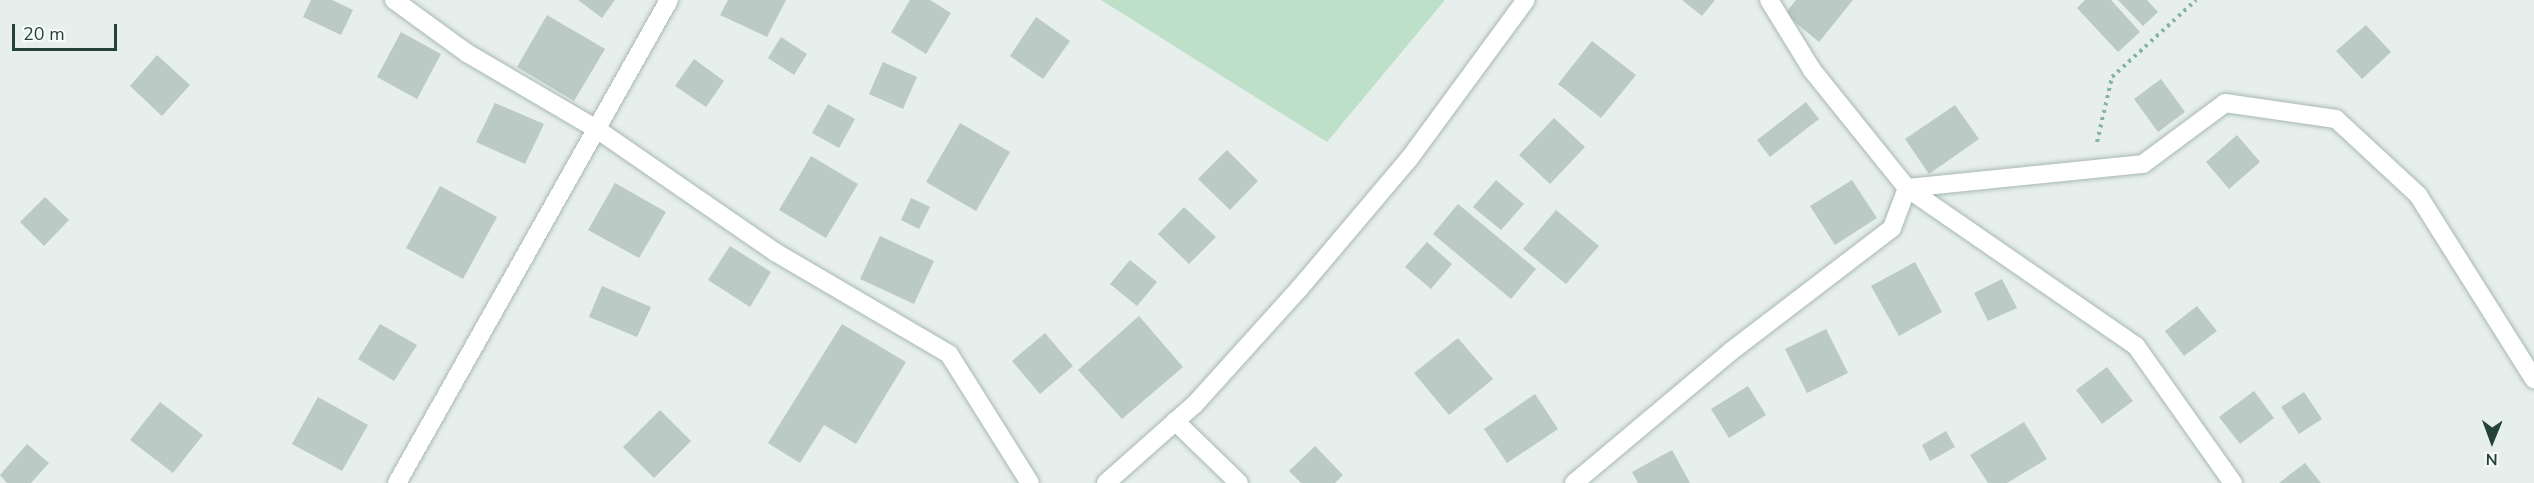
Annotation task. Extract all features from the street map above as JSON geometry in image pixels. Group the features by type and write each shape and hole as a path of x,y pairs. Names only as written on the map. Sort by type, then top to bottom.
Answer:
{"street":[{"path":"394,0 467,52 598,130 775,252 949,354 1030,483"},
{"path":"397,483 598,130 669,0"},
{"path":"1106,483 1175,421 1299,289 1409,159 1526,0"},
{"path":"1769,0 1812,70 1907,188 2136,345 2233,483"},
{"path":"1907,188 2143,164 2225,103 2336,119 2418,195 2534,379"},
{"path":"1574,483 1730,352 1892,228 1907,188"},
{"path":"1175,421 1239,483"}],"path":[{"path":"2091,169 2112,77 2196,0"}],"green space":[{"path":"1101,0 1445,0 1327,142"}],"building":[{"path":"311,0 332,0 353,10 341,35 303,17"},
{"path":"578,0 615,0 602,18"},
{"path":"728,0 786,0 767,37 720,15"},
{"path":"910,0 930,0 951,13 926,54 891,32"},
{"path":"1682,0 1715,0 1702,16"},
{"path":"1796,0 1853,0 1819,42 1785,14"},
{"path":"2085,0 2111,0 2140,32 2118,52 2077,8"},
{"path":"2118,0 2147,0 2158,12 2143,26"},
{"path":"547,15 605,49 574,101 517,67"},
{"path":"1036,17 1070,41 1043,79 1010,56"},
{"path":"2366,25 2391,52 2362,79 2336,51"},
{"path":"401,32 441,54 417,99 377,77"},
{"path":"781,37 807,54 794,75 768,58"},
{"path":"1592,41 1636,75 1601,118 1558,84"},
{"path":"157,55 190,85 162,116 130,86"},
{"path":"694,59 724,81 706,107 675,86"},
{"path":"883,62 917,77 903,109 869,94"},
{"path":"2161,79 2185,112 2158,132 2134,99"},
{"path":"1806,102 1819,119 1770,157 1757,140"},
{"path":"495,103 544,124 525,164 476,142"},
{"path":"828,104 855,119 839,148 812,133"},
{"path":"1955,105 1979,139 1929,174 1905,139"},
{"path":"1554,118 1585,147 1550,184 1519,155"},
{"path":"960,123 1010,152 976,211 926,182"},
{"path":"2237,135 2260,162 2229,189 2206,162"},
{"path":"1227,150 1258,181 1230,210 1198,179"},
{"path":"811,156 858,184 826,238 779,210"},
{"path":"1496,180 1524,204 1501,230 1473,207"},
{"path":"1852,180 1877,218 1835,245 1810,206"},
{"path":"615,183 666,212 639,258 588,230"},
{"path":"440,186 497,217 463,279 406,248"},
{"path":"45,197 69,220 44,246 20,222"},
{"path":"911,198 930,207 919,229 901,220"},
{"path":"1458,204 1536,269 1511,299 1433,234"},
{"path":"1184,207 1216,237 1189,264 1158,234"},
{"path":"1556,210 1599,246 1566,284 1523,249"},
{"path":"880,236 934,261 914,304 860,279"},
{"path":"1427,242 1452,264 1431,289 1405,267"},
{"path":"730,246 771,272 750,307 708,280"},
{"path":"1130,260 1157,282 1137,306 1110,284"},
{"path":"1915,262 1942,312 1899,336 1871,286"},
{"path":"2002,279 2017,308 1988,321 1974,293"},
{"path":"602,286 651,307 637,337 589,317"},
{"path":"2197,306 2217,331 2184,356 2165,331"},
{"path":"1139,316 1183,367 1122,419 1078,370"},
{"path":"380,324 417,345 394,381 358,359"},
{"path":"842,324 906,362 856,444 824,425 800,463 768,443"},
{"path":"1826,329 1848,373 1807,393 1785,349"},
{"path":"1045,333 1073,366 1040,394 1012,361"},
{"path":"1458,338 1493,379 1449,415 1414,373"},
{"path":"2107,367 2133,401 2102,424 2076,390"},
{"path":"1748,386 1766,415 1729,438 1711,409"},
{"path":"2254,391 2274,418 2240,444 2219,417"},
{"path":"2304,392 2322,419 2299,434 2281,407"},
{"path":"1535,394 1558,429 1507,463 1484,429"},
{"path":"318,397 368,425 342,471 292,444"},
{"path":"160,402 203,435 173,473 130,440"},
{"path":"660,410 691,441 654,478 623,447"},
{"path":"2024,422 2047,459 2007,483 1988,483 1970,455"},
{"path":"1946,431 1955,447 1930,461 1922,445"},
{"path":"27,444 49,463 31,483 7,483 0,475"},
{"path":"1315,446 1343,475 1335,483 1301,483 1289,471"},
{"path":"1672,450 1690,483 1638,483 1632,472"},
{"path":"2305,463 2321,483 2279,483"}]}
